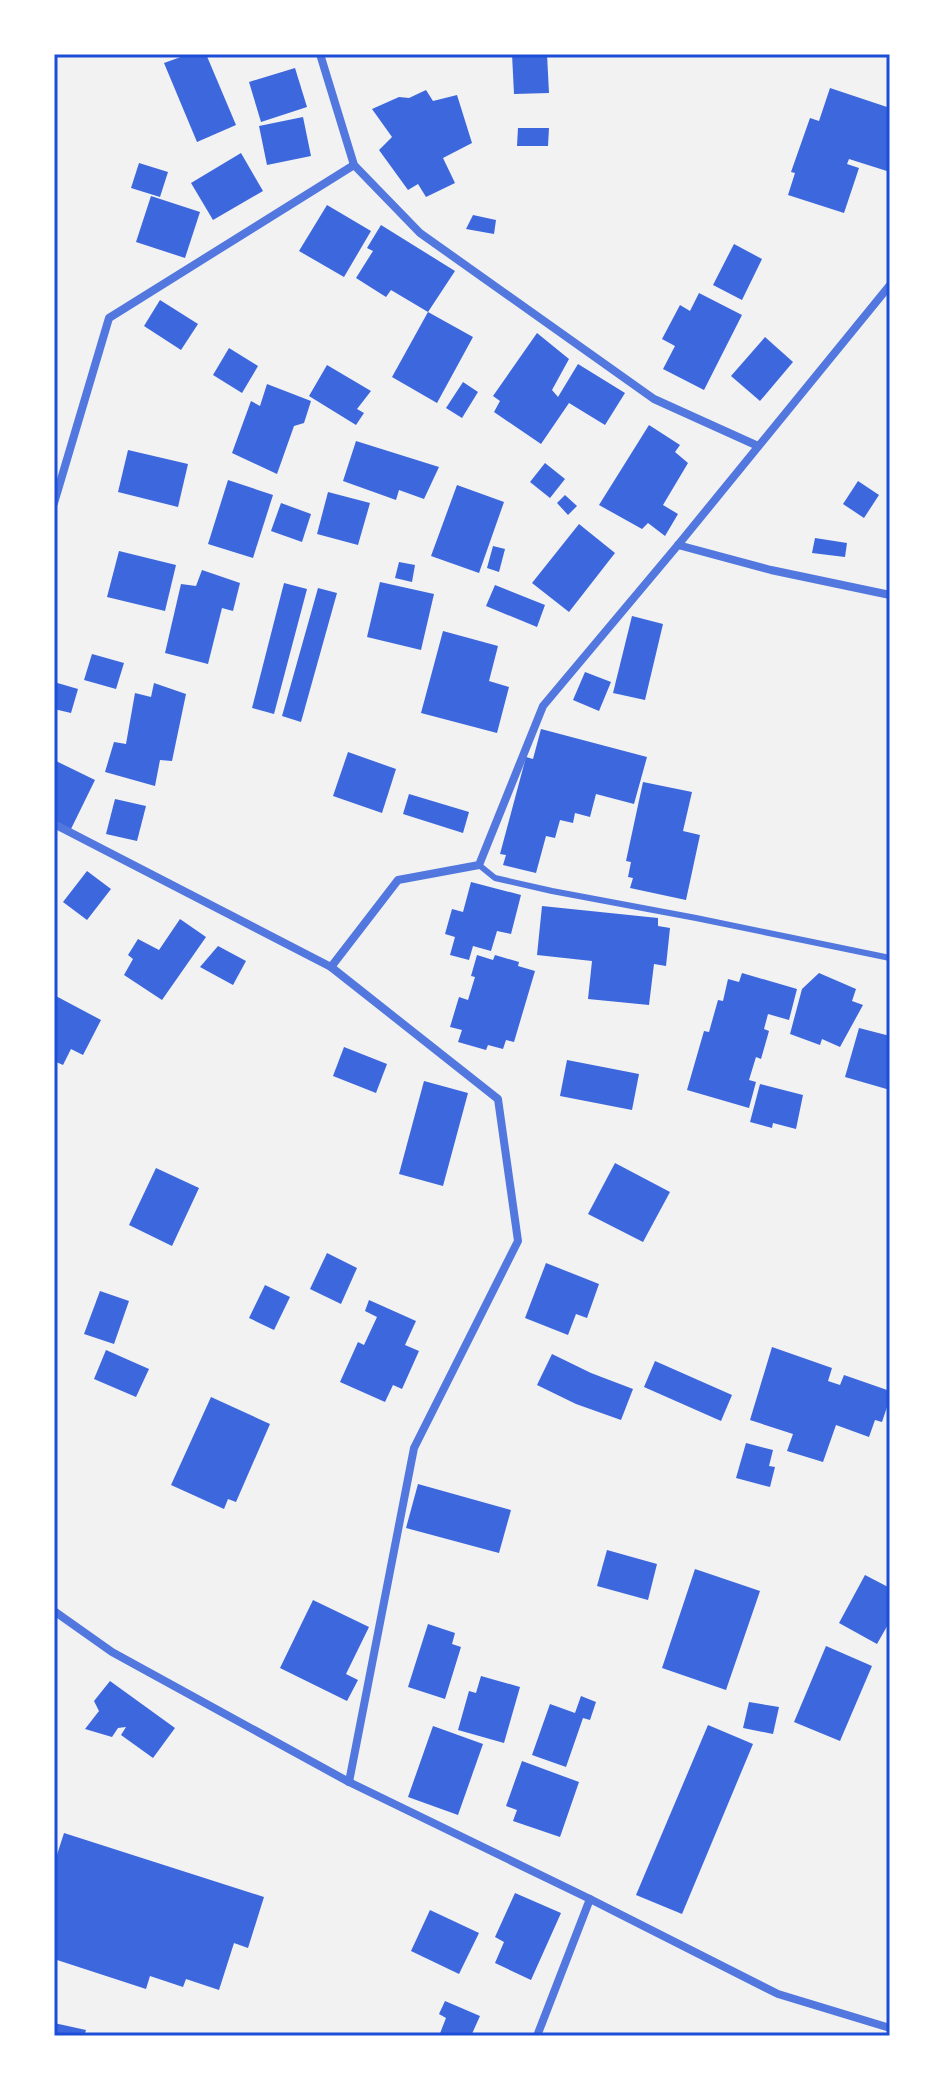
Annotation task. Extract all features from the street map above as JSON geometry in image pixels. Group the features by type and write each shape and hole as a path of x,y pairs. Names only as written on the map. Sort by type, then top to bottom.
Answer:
{"street":[{"path":"320,54 354,165 420,233 654,399 758,446"},
{"path":"54,503 109,318 354,165"},
{"path":"331,967 398,880 479,865 543,706 890,285"},
{"path":"678,545 771,570 890,595"},
{"path":"54,824 331,967 498,1099 518,1241 414,1448 349,1782"},
{"path":"54,1611 112,1652 349,1782 778,1994 890,2028"},
{"path":"537,2036 590,1899"}],"lane":[{"path":"479,865 495,878 552,891 890,958"}],"building":[{"path":"189,54 206,54 236,125 197,142 164,63"},
{"path":"512,54 547,54 549,93 514,94"},
{"path":"295,68 307,107 261,122 249,82"},
{"path":"830,88 890,108 890,172 849,159 847,164 859,168 844,213 788,195 795,173 791,172 810,118 819,121"},
{"path":"426,90 433,101 457,95 472,143 443,158 455,183 426,197 418,184 408,190 379,150 392,137 372,109"},
{"path":"303,117 311,156 267,165 259,126"},
{"path":"518,128 549,128 548,146 517,146"},
{"path":"241,153 263,191 213,220 191,183"},
{"path":"139,163 168,172 160,197 131,188"},
{"path":"151,196 200,212 185,258 136,242"},
{"path":"327,205 371,231 344,277 299,251"},
{"path":"473,215 496,220 494,234 466,229"},
{"path":"381,225 455,271 428,312 391,290 386,297 356,278 373,251 367,248"},
{"path":"734,244 762,259 742,300 713,285"},
{"path":"699,293 742,315 704,390 663,369 675,346 662,339 680,305 690,311"},
{"path":"160,300 198,324 181,350 144,326"},
{"path":"428,312 473,337 437,403 392,377"},
{"path":"537,333 569,359 552,390 558,397 578,364 625,393 605,425 569,403 541,444 494,412 500,401 493,396"},
{"path":"765,337 793,362 760,401 731,376"},
{"path":"229,348 258,366 242,393 213,375"},
{"path":"327,365 371,391 357,409 364,413 356,425 309,396"},
{"path":"463,382 478,392 462,418 446,408"},
{"path":"267,384 311,401 304,423 294,426 277,474 232,453 251,401 260,406"},
{"path":"649,425 680,445 675,452 688,463 663,505 678,514 665,536 648,523 642,529 599,505"},
{"path":"356,441 439,467 424,499 399,490 396,500 343,481"},
{"path":"128,450 188,464 178,507 118,492"},
{"path":"545,463 565,479 550,498 530,482"},
{"path":"228,480 273,495 253,558 208,544"},
{"path":"858,481 879,495 864,518 843,504"},
{"path":"457,485 504,502 479,573 431,556"},
{"path":"328,492 370,503 358,545 317,534"},
{"path":"565,495 577,506 568,515 557,503"},
{"path":"281,503 311,514 302,542 271,531"},
{"path":"579,524 615,553 569,612 532,583"},
{"path":"815,538 847,543 845,557 812,553"},
{"path":"493,546 505,549 499,572 487,568"},
{"path":"119,551 176,565 165,611 107,597"},
{"path":"399,562 415,565 412,582 395,578"},
{"path":"202,570 240,583 233,611 222,608 208,664 165,653 181,584 196,586"},
{"path":"380,582 434,594 421,650 367,637"},
{"path":"284,583 307,589 274,714 252,708"},
{"path":"495,585 545,605 537,627 486,606"},
{"path":"318,588 337,593 301,722 282,716"},
{"path":"632,616 663,624 645,700 613,693"},
{"path":"443,631 498,646 489,681 509,687 497,733 421,713"},
{"path":"92,654 124,663 116,689 84,680"},
{"path":"585,672 611,682 599,711 573,700"},
{"path":"54,682 78,689 71,713 54,709"},
{"path":"154,683 186,694 172,761 160,760 155,786 105,772 114,742 126,744 135,693 151,697"},
{"path":"541,729 647,757 634,804 596,794 590,817 575,813 573,823 560,820 555,838 546,836 536,873 503,865 506,855 500,854 526,757 533,759"},
{"path":"348,752 396,769 382,813 333,796"},
{"path":"56,761 95,780 70,831 54,824"},
{"path":"643,782 692,792 683,831 700,835 686,900 630,888 633,878 628,877 631,862 626,861"},
{"path":"409,794 469,812 463,833 403,814"},
{"path":"115,799 146,806 137,841 106,834"},
{"path":"87,871 111,889 87,920 63,902"},
{"path":"471,882 521,895 511,934 497,931 491,951 473,946 469,960 450,955 455,937 445,934 452,909 463,912"},
{"path":"542,906 658,918 658,926 670,928 666,966 654,964 649,1005 588,999 592,961 537,955"},
{"path":"180,919 206,937 162,1000 124,975 133,959 128,955 138,939 159,950"},
{"path":"218,946 246,961 233,985 200,967"},
{"path":"477,955 493,960 495,955 519,962 518,966 535,971 514,1042 506,1040 503,1049 488,1045 486,1050 458,1042 462,1030 450,1027 459,997 468,1000"},
{"path":"742,973 797,989 789,1020 768,1014 764,1029 769,1031 761,1059 756,1057 749,1080 756,1082 749,1108 687,1090 704,1031 709,1032 718,1000 723,1001 728,979 739,982"},
{"path":"819,973 856,989 852,1001 863,1005 840,1047 822,1039 820,1045 790,1034 802,989"},
{"path":"54,995 101,1020 83,1055 71,1049 63,1065 54,1061"},
{"path":"859,1028 890,1036 890,1090 845,1077"},
{"path":"344,1047 387,1064 376,1093 333,1076"},
{"path":"567,1060 639,1074 632,1110 560,1096"},
{"path":"424,1081 468,1093 443,1186 399,1174"},
{"path":"760,1084 803,1095 796,1129 773,1123 772,1128 750,1122"},
{"path":"615,1163 670,1192 643,1242 588,1214"},
{"path":"156,1168 199,1188 172,1246 129,1225"},
{"path":"327,1253 357,1268 341,1304 310,1289"},
{"path":"546,1263 599,1284 587,1318 576,1314 568,1335 525,1318"},
{"path":"265,1285 290,1297 274,1330 249,1318"},
{"path":"100,1291 129,1301 114,1344 84,1334"},
{"path":"369,1300 416,1321 405,1345 419,1351 402,1389 393,1385 385,1402 340,1382 358,1342 364,1345 377,1317 365,1311"},
{"path":"772,1347 832,1368 828,1381 840,1385 844,1375 890,1391 882,1422 875,1420 869,1437 836,1425 823,1462 787,1451 793,1434 750,1420"},
{"path":"106,1350 149,1369 136,1397 94,1379"},
{"path":"552,1354 633,1389 621,1420 576,1404 537,1385"},
{"path":"655,1361 732,1395 721,1421 644,1387"},
{"path":"211,1397 270,1424 236,1502 228,1499 224,1509 171,1485"},
{"path":"746,1443 773,1450 769,1466 775,1467 770,1487 736,1478"},
{"path":"418,1484 511,1510 499,1553 406,1528"},
{"path":"607,1550 657,1564 648,1600 597,1586"},
{"path":"695,1569 760,1591 726,1690 662,1668"},
{"path":"865,1575 890,1588 890,1621 877,1644 839,1623"},
{"path":"313,1600 369,1627 346,1674 358,1680 347,1701 280,1668"},
{"path":"428,1624 455,1633 452,1644 461,1647 445,1699 408,1687"},
{"path":"826,1646 872,1666 840,1741 794,1722"},
{"path":"481,1676 520,1687 504,1743 458,1730 469,1691 476,1693"},
{"path":"110,1681 175,1728 153,1758 121,1735 126,1727 118,1728 112,1737 85,1729 99,1711 94,1701"},
{"path":"581,1696 596,1702 590,1720 583,1718 566,1767 532,1755 550,1704 575,1713"},
{"path":"749,1702 779,1707 773,1734 743,1728"},
{"path":"708,1725 753,1744 682,1914 636,1895"},
{"path":"433,1726 483,1744 458,1815 408,1797"},
{"path":"522,1761 579,1782 560,1837 513,1821 517,1810 506,1806"},
{"path":"64,1833 264,1897 248,1948 234,1943 219,1990 186,1979 183,1987 150,1976 146,1989 54,1959 54,1864"},
{"path":"515,1893 561,1913 531,1980 495,1963 504,1942 495,1937"},
{"path":"430,1910 479,1933 459,1974 411,1951"},
{"path":"445,2001 480,2016 471,2036 439,2036 446,2018 439,2014"},
{"path":"54,2023 86,2030 84,2036 54,2036"}]}
